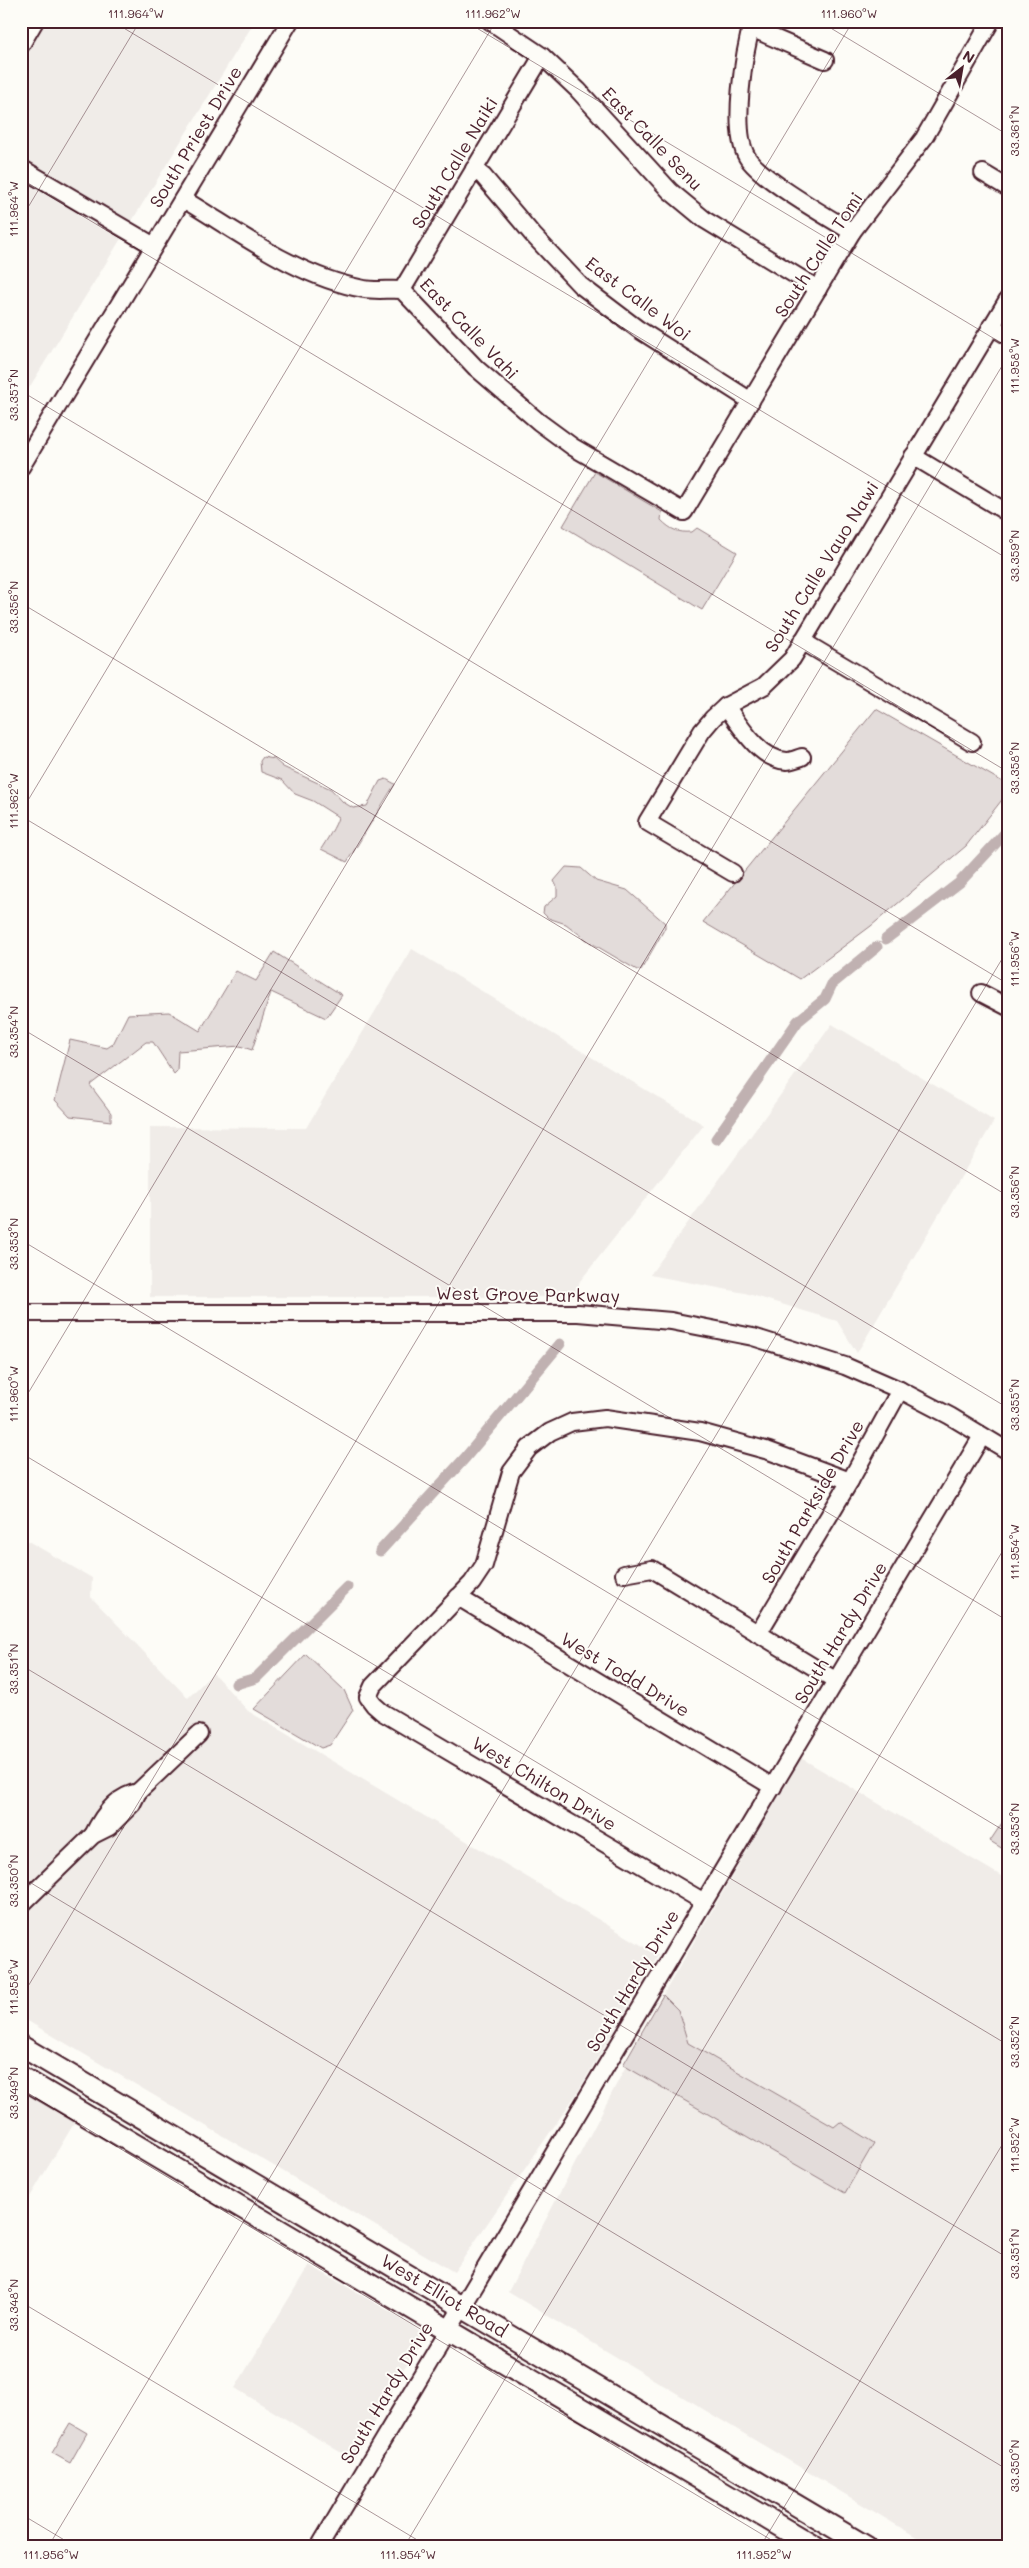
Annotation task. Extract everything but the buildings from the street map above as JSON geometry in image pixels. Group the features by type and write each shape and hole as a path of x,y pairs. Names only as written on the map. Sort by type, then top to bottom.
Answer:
{"main road":[{"name":"West Elliot Road","path":"21,2046 867,2547"},
{"name":"West Elliot Road","path":"21,2077 815,2547"}],"street":[{"path":"21,45 35,21"},
{"name":"South Priest Drive","path":"21,467 290,21"},
{"name":"East Calle Senu","path":"490,21 542,56 578,90 670,191 705,220 818,289"},
{"name":"South Calle Tomi","path":"684,512 852,232 924,138 991,21"},
{"path":"825,60 752,25 739,117 746,157 769,179 852,232"},
{"name":"South Calle Naiki","path":"402,290 542,56"},
{"path":"21,168 154,246"},
{"name":"East Calle Woi","path":"474,169 483,176 533,235 580,285 638,329 751,401"},
{"path":"983,173 1008,188"},
{"name":"East Calle Vahi","path":"183,199 302,270 333,282 366,289 402,290 476,368 526,412 573,447 684,512"},
{"name":"South Calle Vauo Nawi","path":"733,872 647,822 702,731 726,706 764,686 792,659 1008,299"},
{"path":"991,326 1008,336"},
{"path":"913,456 1008,513"},
{"path":"802,641 972,742"},
{"path":"726,706 748,739 764,752 787,761 802,757"},
{"path":"981,993 1008,1007"},
{"name":"West Grove Parkway","path":"21,1313 596,1313 671,1321 753,1337 831,1361 900,1390 1008,1451"},
{"name":"South Parkside Drive","path":"758,1634 850,1481 900,1390"},
{"path":"458,1597 472,1583 484,1565 511,1472 529,1448 550,1432 572,1422 605,1418 700,1432 769,1450 850,1481"},
{"name":"South Hardy Drive","path":"319,2547 982,1436"},
{"path":"624,1574 652,1569 835,1680"},
{"name":"West Chilton Drive","path":"458,1597 379,1679 368,1697 374,1705 382,1712 704,1902"},
{"name":"West Todd Drive","path":"458,1597 773,1787"},
{"path":"21,1905 93,1835 109,1827 132,1804 138,1792 199,1734"}],"shaded area":[{"path":"21,21 255,21 21,401"},
{"path":"595,472 662,512 661,520 668,526 687,532 692,532 697,528 737,552 702,610 563,526"},
{"path":"876,709 1008,785 1008,792 966,846 871,926 800,979 703,922"},
{"path":"263,757 274,759 283,767 331,789 343,802 353,808 367,806 380,781 386,779 395,784 347,862 321,849 338,817 313,801 295,794 282,780 261,772 260,761"},
{"path":"566,867 581,868 596,881 627,890 665,923 665,928 641,970 637,970 588,941 566,924 548,918 543,913 544,907 557,896 557,887 554,881"},
{"path":"412,949 704,1125 580,1281 575,1297 150,1297 150,1127 306,1128"},
{"path":"274,952 342,995 326,1018 271,992 252,1050 240,1046 178,1051 177,1071 174,1074 153,1042 146,1042 90,1085 111,1113 111,1121 70,1116 55,1100 70,1040 107,1048 113,1044 128,1014 169,1012 200,1031 236,971 256,981"},
{"path":"832,1024 994,1121 857,1353 837,1321 745,1293 650,1275"},
{"path":"21,1537 92,1578 91,1597 188,1698 213,1673 248,1711 658,1955 577,2093 454,2272 21,2017"},
{"path":"306,1654 344,1690 353,1710 330,1745 321,1748 254,1709"},
{"path":"801,1758 1008,1880 1008,2547 933,2547 508,2292 663,1995"},
{"path":"1008,1814 1008,1852 990,1841"},
{"path":"663,1995 678,2010 688,2043 834,2127 840,2122 874,2143 845,2193 623,2065"},
{"path":"21,2087 76,2120 21,2212"},
{"path":"309,2265 412,2324 421,2334 420,2347 404,2368 353,2460 235,2388"},
{"path":"70,2423 87,2433 70,2463 52,2453"}],"waterway":[{"path":"886,939 959,883 1008,830"},
{"path":"716,1139 798,1021 825,999 832,984 877,947"},
{"path":"380,1551 465,1458 560,1344"},
{"path":"236,1684 256,1678 347,1587"}]}
